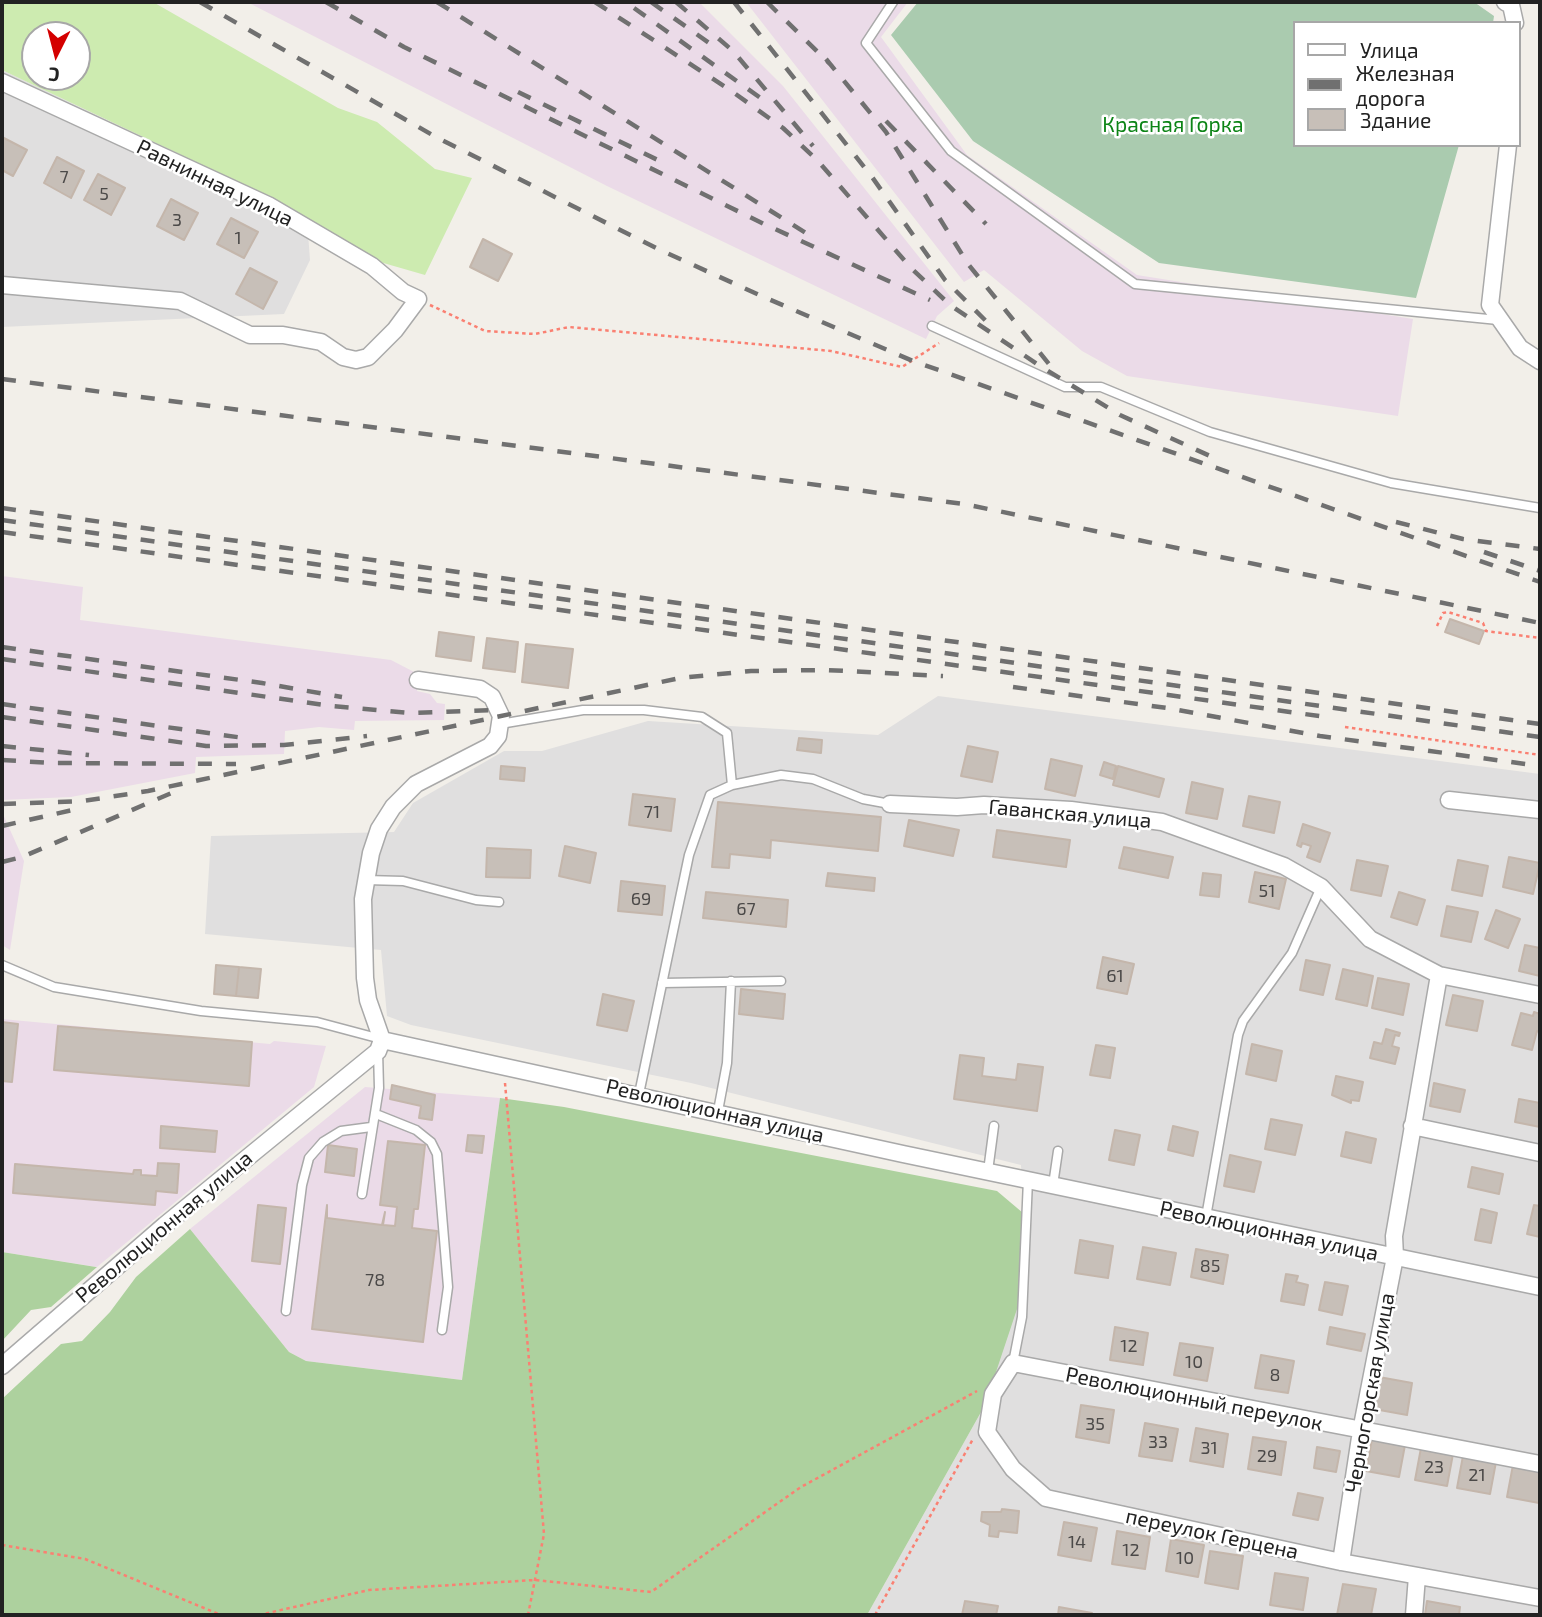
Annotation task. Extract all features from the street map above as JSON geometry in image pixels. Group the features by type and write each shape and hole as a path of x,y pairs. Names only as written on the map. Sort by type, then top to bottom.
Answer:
{"street":[{"path":"1505,2 1511,5 1515,21"},
{"name":"Равнинная улица","path":"2,82 268,205 372,265 403,292 418,299"},
{"path":"1508,147 1490,305 1520,348 1540,361"},
{"path":"2,285 180,300 250,335 283,335 321,342 343,357 356,360 368,357 395,330 418,299"},
{"path":"380,1045 365,978 363,899 379,829 393,807 416,784 489,746 498,736 501,716 492,697 480,688 418,680"},
{"path":"1449,800 1540,810"},
{"name":"Гаванская улица","path":"890,804 957,807 984,805 1071,810 1162,822 1284,866 1321,887 1370,939 1439,975 1540,995"},
{"name":"Черногорская улица","path":"1341,1562 1361,1431 1395,1257 1394,1236 1439,975"},
{"name":"Революционная улица","path":"2,1366 380,1045 504,1065 1028,1180 1540,1287"},
{"path":"1412,1126 1540,1153"},
{"name":"Революционный переулок","path":"1013,1363 1540,1464"},
{"name":"переулок Герцена","path":"1013,1363 993,1394 987,1432 1013,1469 1046,1498 1341,1562 1540,1598"},
{"path":"1414,1615 1417,1576"}],"lane":[{"path":"893,2 866,43 951,151 1135,284 1501,320"},
{"path":"932,326 1065,387 1101,387 1210,432 1391,483 1540,508"},
{"path":"500,724 583,710 644,710 702,717 727,733 732,785"},
{"path":"639,1094 689,855 710,795 732,785 781,775 835,785 863,799 890,804"},
{"path":"366,880 403,881 476,900 499,902"},
{"path":"1206,1217 1238,1035 1243,1021 1292,953 1321,887"},
{"path":"2,965 54,987 201,1011 317,1022 380,1045 376,1114 371,1127 362,1194"},
{"path":"718,1111 727,1063 731,981"},
{"path":"662,984 780,981"},
{"path":"376,1114 416,1130 431,1142 437,1154 448,1287 442,1330"},
{"path":"988,1171 993,1126"},
{"path":"286,1311 302,1185 309,1158 323,1142 341,1131 371,1127"},
{"path":"1053,1185 1058,1151"},
{"path":"1013,1363 1021,1317 1028,1180"}],"path":[{"path":"418,299 485,331 535,334 569,327 831,351 902,367 951,335"},
{"path":"1437,626 1443,613 1448,612 1483,623 1486,631 1540,638"},
{"path":"1345,727 1540,755"},
{"path":"504,1065 544,1534 528,1615"},
{"path":"259,1615 369,1590 535,1580 651,1592 801,1488 981,1390"},
{"path":"875,1615 979,1429"},
{"path":"2,1545 85,1559 221,1615"}],"shaded area":[{"path":"247,2 699,2 783,86 954,301 937,316 926,339 607,186"},
{"path":"746,2 908,2 881,37 967,155 1137,275 1413,319 1398,416 1127,376 1082,351 984,270 964,282"},
{"path":"2,70 21,79 21,91 46,91 272,198 307,220 310,260 284,314 2,327"},
{"path":"2,576 83,587 80,620 391,660 416,673 417,691 430,694 437,703 445,704 444,720 355,721 354,730 319,727 285,731 284,754 196,757 195,773 71,797 2,800"},
{"path":"938,696 1540,774 1540,1615 867,1615 985,1405 1023,1213 1021,1165 691,1083 411,1025 387,1016 381,950 205,934 211,836 394,832 413,803 504,751 542,751 648,721 878,735"},
{"path":"2,812 24,861 10,950 2,945"},
{"path":"2,1019 270,1044 274,1041 326,1046 314,1087 97,1267 2,1252"},
{"path":"365,1087 500,1098 462,1380 306,1361 289,1352 190,1229"}],"green space":[{"path":"2,2 153,2 338,108 377,122 435,169 472,178 425,275 373,260 272,198 46,91 91,91 91,21 21,21 21,79 2,70"},
{"name":"Красная Горка","path":"918,2 1474,2 1494,16 1493,21 1294,21 1294,147 1458,147 1416,298 1159,263 973,141 891,35"},
{"path":"500,1098 564,1107 997,1191 1023,1213 1019,1303 985,1405 867,1615 2,1615 2,1399 61,1344 82,1341 110,1312 136,1277 190,1229 289,1352 306,1361 462,1380"},
{"path":"2,1252 97,1267 51,1307 31,1310 2,1341"}],"building":[{"path":"2,137 27,150 13,176 2,170"},
{"path":"57,157 84,171 71,198 44,183"},
{"path":"98,174 125,188 111,215 84,200"},
{"path":"171,199 198,213 184,240 157,226"},
{"path":"231,218 258,232 244,258 217,244"},
{"path":"483,239 512,254 498,281 470,267"},
{"path":"250,268 277,282 263,309 236,294"},
{"path":"1450,619 1484,631 1479,644 1445,632"},
{"path":"439,632 474,637 471,661 436,656"},
{"path":"487,638 518,642 515,672 483,668"},
{"path":"526,644 573,649 568,688 522,682"},
{"path":"799,738 822,740 821,753 797,750"},
{"path":"968,746 998,752 992,782 961,776"},
{"path":"1051,759 1082,766 1075,796 1045,789"},
{"path":"1104,762 1116,766 1113,779 1100,775"},
{"path":"501,766 525,768 524,781 500,779"},
{"path":"1118,766 1164,779 1159,797 1113,785"},
{"path":"1192,782 1223,789 1217,819 1186,813"},
{"path":"633,794 675,799 671,831 629,825"},
{"path":"1249,796 1280,802 1274,833 1243,826"},
{"path":"718,802 881,817 878,851 771,840 770,858 730,854 729,868 712,867"},
{"path":"909,820 959,830 953,856 904,846"},
{"path":"1303,824 1330,833 1320,862 1307,857 1311,846 1302,843 1301,847 1297,845"},
{"path":"997,830 1070,840 1066,867 993,857"},
{"path":"565,846 596,853 590,883 559,876"},
{"path":"1124,847 1173,857 1168,878 1119,868"},
{"path":"487,848 531,850 530,878 486,877"},
{"path":"1509,857 1540,863 1533,894 1503,887"},
{"path":"1357,860 1388,866 1381,896 1351,890"},
{"path":"1458,860 1488,866 1482,896 1452,890"},
{"path":"1255,872 1286,879 1279,909 1249,902"},
{"path":"828,873 875,878 874,891 826,886"},
{"path":"1203,873 1221,875 1219,897 1200,895"},
{"path":"621,881 665,886 662,915 618,911"},
{"path":"706,892 788,900 786,927 703,918"},
{"path":"1399,892 1425,900 1417,925 1391,917"},
{"path":"1447,906 1478,912 1471,942 1441,936"},
{"path":"1496,910 1520,919 1508,948 1485,939"},
{"path":"1525,945 1540,948 1540,976 1519,971"},
{"path":"1103,957 1134,964 1127,994 1097,988"},
{"path":"1306,960 1330,965 1323,995 1300,990"},
{"path":"216,965 239,967 236,996 214,994"},
{"path":"239,967 261,969 258,998 236,996"},
{"path":"1343,969 1373,976 1367,1006 1336,999"},
{"path":"1378,978 1409,984 1403,1015 1372,1008"},
{"path":"741,989 785,994 783,1019 739,1014"},
{"path":"603,994 634,1001 627,1031 597,1025"},
{"path":"1453,995 1483,1001 1477,1031 1446,1025"},
{"path":"1534,1012 1540,1014 1540,1032 1537,1031 1532,1050 1512,1045 1521,1013 1533,1016"},
{"path":"2,1022 18,1024 12,1082 2,1081"},
{"path":"58,1026 252,1042 249,1086 54,1070"},
{"path":"1386,1029 1400,1033 1399,1036 1395,1035 1392,1046 1399,1048 1395,1064 1370,1058 1374,1042 1382,1044"},
{"path":"1252,1044 1282,1051 1276,1081 1246,1074"},
{"path":"1096,1045 1115,1048 1110,1078 1090,1075"},
{"path":"960,1055 984,1058 982,1076 1016,1080 1018,1064 1043,1067 1037,1111 954,1099"},
{"path":"1336,1076 1363,1082 1359,1101 1351,1100 1351,1103 1332,1095"},
{"path":"1434,1083 1465,1090 1460,1112 1430,1106"},
{"path":"392,1085 435,1095 432,1120 419,1118 421,1106 390,1099"},
{"path":"1519,1099 1540,1103 1540,1127 1515,1122"},
{"path":"1271,1119 1302,1125 1295,1155 1265,1149"},
{"path":"161,1126 217,1131 215,1152 160,1148"},
{"path":"1173,1126 1198,1132 1193,1156 1168,1150"},
{"path":"1115,1130 1140,1135 1134,1165 1109,1160"},
{"path":"1346,1132 1376,1139 1371,1163 1341,1156"},
{"path":"468,1135 484,1136 482,1153 466,1151"},
{"path":"388,1141 425,1145 418,1209 414,1209 412,1228 437,1231 423,1342 312,1329 327,1205 327,1218 382,1225 385,1212 383,1225 395,1226 397,1207 380,1205"},
{"path":"328,1145 357,1149 354,1176 325,1172"},
{"path":"1230,1155 1261,1162 1254,1192 1224,1186"},
{"path":"158,1163 179,1164 177,1193 156,1191 155,1205 13,1193 15,1164 133,1174 134,1170 141,1170 141,1175 157,1176"},
{"path":"1472,1167 1503,1174 1499,1194 1468,1187"},
{"path":"258,1205 286,1208 280,1264 252,1261"},
{"path":"1534,1205 1540,1206 1540,1237 1527,1234"},
{"path":"1481,1209 1497,1213 1491,1243 1475,1240"},
{"path":"1080,1240 1113,1246 1108,1278 1075,1273"},
{"path":"1143,1247 1176,1253 1170,1285 1137,1279"},
{"path":"1196,1249 1228,1255 1223,1284 1191,1277"},
{"path":"1286,1274 1298,1276 1296,1282 1308,1285 1304,1305 1281,1301"},
{"path":"1325,1282 1348,1286 1342,1315 1319,1310"},
{"path":"1115,1327 1148,1333 1143,1365 1110,1360"},
{"path":"1330,1327 1365,1334 1361,1351 1327,1344"},
{"path":"1180,1343 1213,1348 1207,1381 1174,1375"},
{"path":"1261,1355 1294,1361 1288,1393 1255,1388"},
{"path":"1379,1377 1412,1383 1407,1415 1374,1409"},
{"path":"1081,1405 1114,1410 1109,1443 1076,1437"},
{"path":"1145,1423 1178,1429 1172,1461 1139,1456"},
{"path":"1196,1428 1228,1434 1223,1467 1190,1461"},
{"path":"1253,1437 1286,1442 1281,1475 1248,1469"},
{"path":"1372,1439 1405,1445 1399,1477 1366,1471"},
{"path":"1317,1447 1340,1451 1336,1472 1314,1468"},
{"path":"1421,1448 1453,1454 1447,1486 1415,1480"},
{"path":"1463,1456 1496,1462 1490,1494 1457,1488"},
{"path":"1513,1465 1540,1470 1539,1503 1507,1497"},
{"path":"1298,1493 1323,1498 1318,1520 1293,1515"},
{"path":"1002,1509 1019,1511 1017,1533 999,1531 998,1537 989,1536 990,1525 981,1521 982,1512 1001,1512"},
{"path":"1064,1522 1097,1528 1091,1561 1058,1555"},
{"path":"1117,1531 1150,1537 1145,1569 1112,1564"},
{"path":"1171,1539 1204,1545 1198,1577 1166,1571"},
{"path":"1210,1551 1243,1556 1238,1589 1205,1583"},
{"path":"1275,1573 1308,1578 1303,1610 1270,1605"},
{"path":"1343,1584 1376,1589 1371,1615 1337,1615"},
{"path":"965,1601 998,1606 996,1615 962,1615"},
{"path":"1427,1601 1460,1607 1459,1615 1425,1615"},
{"path":"1059,1607 1092,1613 1092,1615 1058,1615"}],"railway":[{"path":"200,2 436,137 658,249 766,298 913,361 1540,582"},
{"path":"326,2 404,47 764,224 930,300"},
{"path":"437,2 814,238"},
{"path":"595,2 783,128 818,161 911,268 950,305 1040,366 1120,415 1221,461"},
{"path":"651,2 712,45"},
{"path":"676,2 733,51 813,146"},
{"path":"734,2 872,177 945,280 986,321"},
{"path":"767,2 832,66"},
{"path":"634,8 769,104"},
{"path":"826,59 886,132 968,264 1049,364"},
{"path":"518,92 666,164"},
{"path":"886,121 986,224"},
{"path":"2,379 964,504 1540,623"},
{"path":"2,508 1540,724"},
{"path":"2,520 1540,737"},
{"path":"1396,522 1463,539 1540,549"},
{"path":"2,532 1326,717"},
{"path":"1484,552 1540,571"},
{"path":"2,647 262,683 342,697"},
{"path":"2,659 331,706 409,713 493,710"},
{"path":"2,804 83,801 148,791 680,678 751,671 826,670 943,676"},
{"path":"1013,687 1167,708 1320,736 1540,766"},
{"path":"2,704 244,738"},
{"path":"2,717 206,746 284,745 367,736"},
{"path":"2,746 89,755"},
{"path":"2,760 52,763 236,764"},
{"path":"2,862 22,857 174,792"},
{"path":"2,826 77,809"}]}
